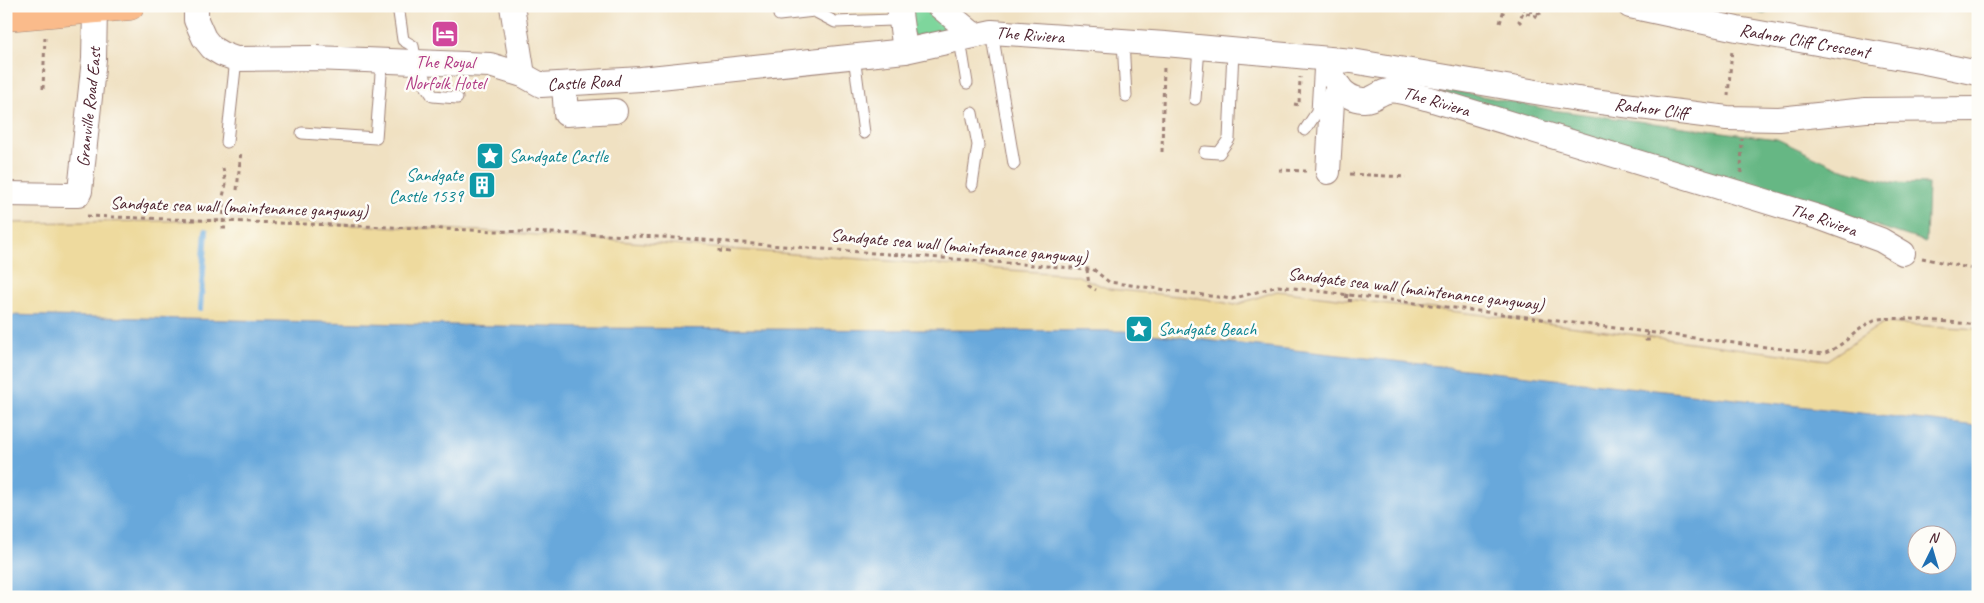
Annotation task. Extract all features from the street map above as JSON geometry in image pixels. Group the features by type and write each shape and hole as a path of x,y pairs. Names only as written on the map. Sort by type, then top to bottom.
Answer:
{"highway":[{"path":"6,17 130,6"}],"street":[{"name":"Castle Road","path":"196,6 196,20 204,38 217,51 236,59 316,58 490,64 523,75 541,85 641,79 905,51 975,36"},
{"path":"512,6 523,75"},
{"path":"939,6 975,36"},
{"name":"Radnor Cliff Crescent","path":"1630,6 1737,29 1925,62 1978,74"},
{"name":"Granville Road East","path":"74,205 81,190 94,59 95,9"},
{"path":"900,12 905,51"},
{"name":"The Riviera","path":"975,36 1123,41 1316,58"},
{"path":"1316,58 1329,72 1338,86 1332,100 1328,172"},
{"name":"Radnor Cliff","path":"1316,58 1577,99 1734,118 1800,118 1866,110 1978,109"},
{"path":"564,85 566,114 615,111"},
{"name":"The Riviera","path":"1338,86 1351,97 1364,100 1389,90 1430,99 1820,218 1880,240 1912,256"},
{"path":"6,194 74,205"}],"lane":[{"path":"398,6 403,40 414,46 414,62 425,77 426,86 433,96 457,98"},
{"path":"779,15 814,11 835,22 893,20 900,12"},
{"path":"967,83 975,36"},
{"path":"975,36 1014,164"},
{"path":"1123,41 1126,96"},
{"path":"1195,99 1199,48"},
{"path":"1205,152 1219,153 1228,139 1233,51"},
{"path":"854,56 864,133"},
{"path":"1305,130 1318,112 1316,58"},
{"path":"226,142 236,59"},
{"path":"302,133 376,138 382,61"},
{"path":"972,112 978,148 972,185"}],"path":[{"path":"1500,23 1505,6"},
{"path":"1521,23 1519,21 1523,12 1539,18 1540,14 1524,9 1525,6"},
{"path":"42,89 46,13"},
{"path":"1162,152 1165,44"},
{"path":"1732,50 1734,118 1741,169 1739,193"},
{"path":"1294,104 1299,105 1316,58"},
{"path":"223,168 226,184 222,205 224,204 222,220 223,228 229,228"},
{"name":"Sandgate sea wall (maintenance gangway)","path":"74,205 222,220 575,232 1087,268 1094,269 1109,282 1232,299 1278,286 1823,354 1833,351 1875,320 1893,319 1978,325"},
{"path":"720,241 720,251 731,252"},
{"path":"1912,256 1978,270"},
{"path":"1087,268 1089,286 1096,290"},
{"path":"1347,294 1346,300 1354,301"},
{"path":"1648,332 1646,340 1653,340"}],"green space":[{"path":"909,6 921,6 927,13 943,22 943,30 915,36 912,34"},
{"path":"1733,6 1780,6 1764,14"},
{"path":"1386,77 1552,110 1777,139 1839,168 1893,183 1928,184 1926,242 1723,176 1385,83"}],"sand":[{"path":"244,220 483,231 1076,275 1109,289 1206,299 1235,305 1277,291 1484,315 1827,360 1883,323 1978,329 1978,528 6,409 6,223"}],"water":[{"path":"6,315 591,328 1124,331 1978,426 1978,597 6,597"}],"waterway":[{"path":"200,309 206,231"}],"place":[{"name":"The Royal Norfolk Hotel","path":"445,34"},
{"name":"Sandgate Castle","path":"490,156"},
{"name":"Sandgate Castle 1539","path":"482,185"},
{"name":"Sandgate Beach","path":"1139,329"}]}
